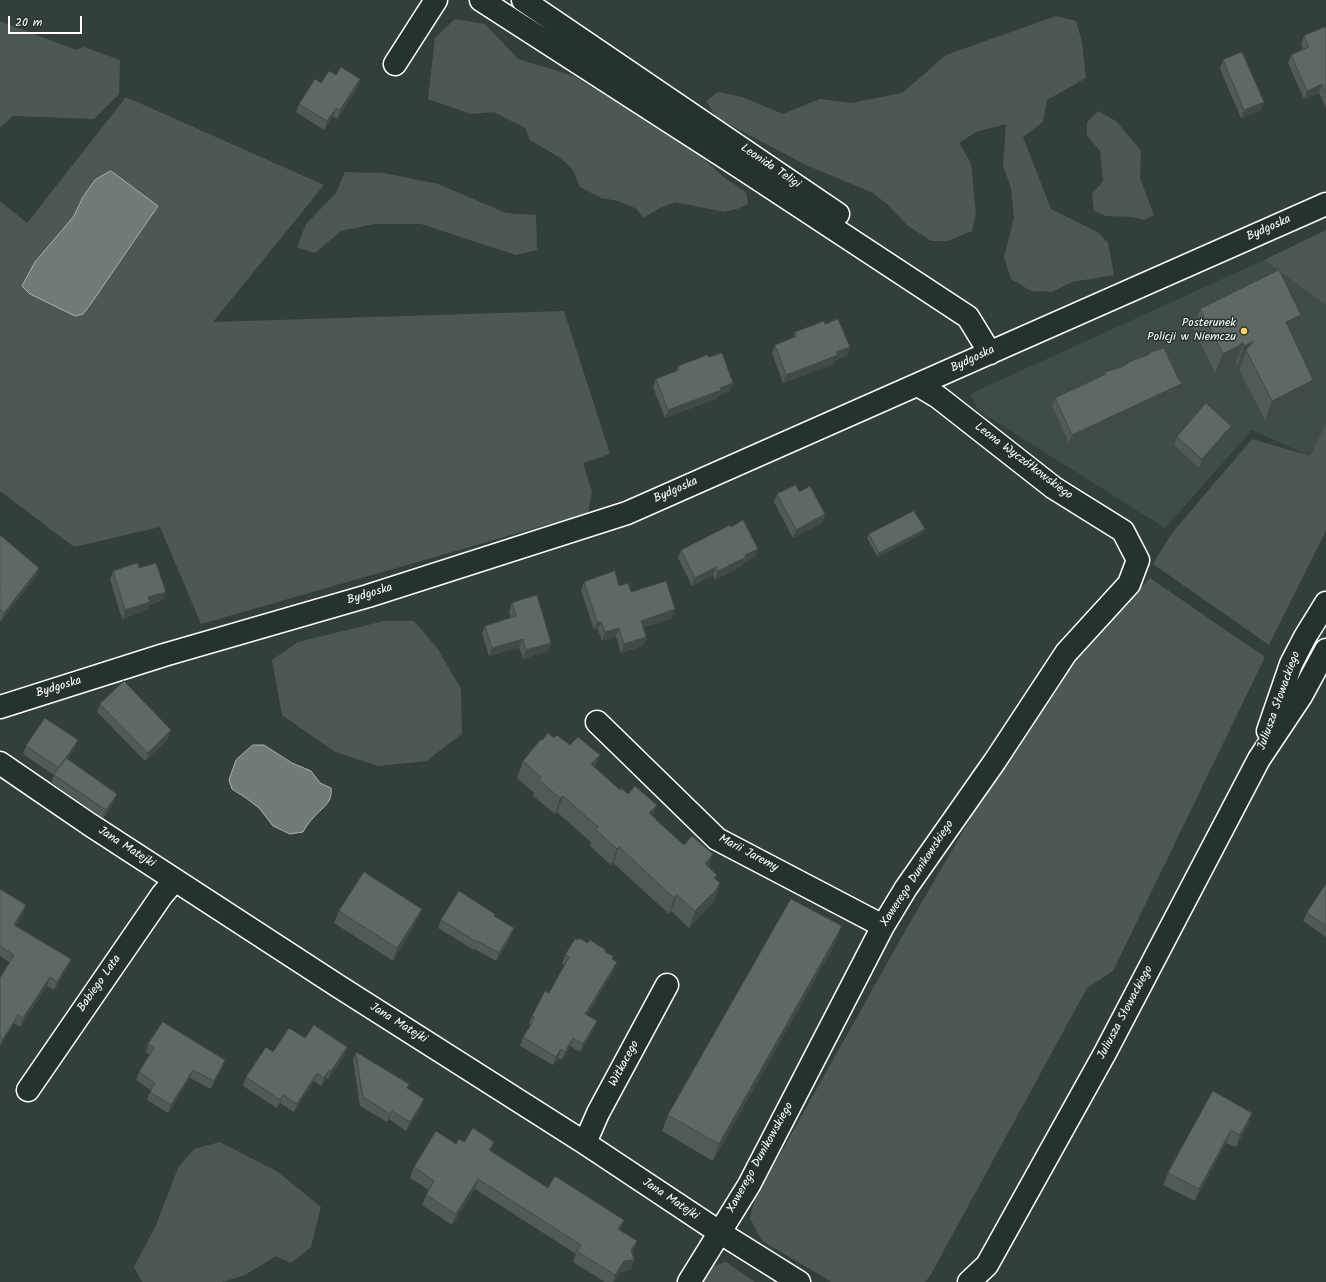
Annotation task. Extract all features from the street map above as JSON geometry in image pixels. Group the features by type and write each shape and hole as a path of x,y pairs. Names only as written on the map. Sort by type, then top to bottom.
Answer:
{"street":[{"path":"394,64 436,0"},
{"path":"481,0 740,167 968,317 999,349"},
{"path":"519,25 531,2"},
{"name":"Leonida Teligi","path":"531,2 945,286 972,307 999,349"},
{"name":"Bydgoska","path":"0,706 164,655 368,596 627,513 1326,204"},
{"name":"Leona Wyczółkowskiego","path":"918,385 938,397 1054,488 1124,531 1138,560"},
{"name":"Xawerego Dunikowskiego","path":"689,1282 749,1185 883,926 906,888 995,761 1066,653 1129,584 1138,560"},
{"name":"Juliusza Słowackiego","path":"1259,759 1292,664 1305,637 1326,603"},
{"name":"Juliusza Słowackiego","path":"969,1282 987,1273 1105,1053 1259,759 1302,696 1326,650"},
{"name":"Marii Jaremy","path":"597,722 717,839 883,926"},
{"name":"Jana Matejki","path":"0,763 89,824 175,880 338,986 585,1143 719,1232 798,1282"},
{"name":"Babiego Lata","path":"28,1090 162,895 175,880"},
{"name":"Witkacego","path":"585,1143 598,1113 667,985"}],"shaded area":[{"path":"1056,16 1076,21 1082,42 1086,78 1047,100 1043,122 1023,137 1051,209 1099,233 1108,243 1114,275 1072,282 1052,292 1031,291 1011,279 1004,257 1014,218 1011,188 1003,165 1006,124 976,132 959,143 971,163 976,214 972,231 948,241 931,241 907,225 888,205 873,193 806,165 717,118 706,101 718,92 742,97 783,114 820,99 851,103 902,93 946,55"},
{"path":"455,19 485,24 518,59 574,76 690,147 726,179 746,192 748,204 737,209 724,212 675,202 660,208 643,218 637,209 618,201 601,198 580,187 573,170 562,159 530,140 525,128 494,112 471,114 428,99 435,38"},
{"path":"0,21 76,50 84,47 120,60 119,94 94,119 13,116 0,128"},
{"path":"126,97 324,185 213,322 564,311 610,454 583,463 592,492 588,513 201,624 160,527 74,547 0,491 0,201 27,223"},
{"path":"1098,111 1116,121 1141,151 1140,178 1154,215 1144,220 1132,217 1106,216 1094,211 1092,194 1103,181 1100,151 1087,136 1087,122"},
{"path":"111,171 158,206 90,305 83,314 75,316 30,294 22,286 35,262 74,216 83,197 95,180"},
{"path":"345,172 384,173 438,184 506,213 536,215 537,250 516,255 421,224 374,224 341,231 315,253 297,247 306,224 336,193"},
{"path":"1326,230 1326,305 1264,260"},
{"path":"1264,260 1326,305 1326,423 1310,456 1252,430 1165,528 979,411 970,394"},
{"path":"1326,423 1326,531 1269,645 1153,564 1172,533 1252,439 1310,456"},
{"path":"1150,578 1265,657 1113,971 1087,988 930,1276 925,1282 832,1282 762,1241 750,1218 755,1199 904,933 980,802 1074,659"},
{"path":"384,621 414,621 438,649 461,689 462,734 426,761 379,766 335,752 282,715 272,660 298,642"},
{"path":"253,745 264,745 292,763 311,771 320,783 331,788 328,802 310,821 303,832 290,834 273,826 259,808 232,789 229,780 236,760"},
{"path":"220,1142 278,1172 321,1207 311,1247 291,1263 276,1256 245,1275 222,1282 142,1282 134,1267 156,1225 178,1168 194,1149"},
{"path":"726,1262 755,1282 699,1282 711,1267"}],"building":[{"path":"1325,27 1326,93 1322,84 1307,91 1291,55 1309,47 1304,36"},
{"path":"1242,52 1264,102 1244,110 1223,60"},
{"path":"341,67 360,79 340,110 336,108 327,121 299,104 315,79 321,83 329,71 336,75"},
{"path":"1279,270 1301,315 1286,322 1313,380 1272,401 1246,350 1254,341 1244,346 1243,343 1223,354 1200,309"},
{"path":"838,319 850,347 836,352 838,355 786,375 775,345 797,336 795,332 824,321 825,324"},
{"path":"1164,348 1179,380 1183,383 1072,435 1055,398 1106,374 1105,372 1122,367 1131,361"},
{"path":"722,353 733,383 720,388 721,390 668,410 656,379 679,370 678,366 707,355 709,357"},
{"path":"1206,403 1231,426 1202,459 1177,437"},
{"path":"796,485 799,492 810,486 825,514 796,530 777,494"},
{"path":"914,511 925,529 879,553 869,534"},
{"path":"743,520 758,549 745,555 746,557 718,571 716,567 695,578 681,550"},
{"path":"0,535 39,568 4,613 0,609"},
{"path":"138,563 139,568 156,563 166,592 148,597 150,602 125,610 113,571"},
{"path":"615,571 619,586 628,583 631,592 666,581 675,609 641,621 646,637 624,644 619,628 605,632 601,622 597,622 584,582"},
{"path":"537,595 551,643 526,650 523,639 492,648 485,626 516,616 512,603"},
{"path":"124,681 171,730 148,753 100,704"},
{"path":"45,718 78,740 59,768 26,746"},
{"path":"548,733 554,738 557,735 570,745 578,737 600,755 591,764 620,790 621,788 628,794 635,786 657,805 649,813 684,845 692,836 713,854 705,864 717,875 714,878 720,883 716,890 695,911 677,895 674,898 619,847 617,849 596,830 598,827 563,796 560,798 539,780 541,777 523,761 541,739 542,740"},
{"path":"66,758 117,794 106,810 54,775"},
{"path":"364,872 422,909 397,948 339,911"},
{"path":"1326,884 1326,926 1307,913"},
{"path":"0,889 26,905 14,925 71,959 57,982 50,977 23,1018 18,1015 3,1039 0,1037 0,978 14,955 0,946"},
{"path":"459,891 495,914 494,916 514,928 499,953 478,941 477,942 441,920"},
{"path":"791,899 842,926 719,1144 668,1115"},
{"path":"579,938 588,943 590,940 606,950 605,952 613,956 612,959 617,962 585,1014 597,1021 583,1044 573,1038 565,1052 561,1049 556,1057 523,1037 535,1018 532,1016 545,991 549,993 569,957 565,955 575,939 578,940"},
{"path":"163,1022 225,1060 214,1081 193,1070 171,1105 150,1092 155,1083 139,1072 154,1048 148,1044"},
{"path":"314,1025 347,1047 331,1071 329,1070 324,1078 317,1073 297,1104 283,1095 280,1100 246,1077 266,1047 273,1052 289,1028 305,1038"},
{"path":"356,1052 409,1084 407,1088 424,1099 410,1122 392,1111 390,1114 363,1097"},
{"path":"1213,1091 1252,1113 1240,1135 1231,1130 1199,1189 1168,1173"},
{"path":"473,1128 494,1142 489,1150 548,1188 555,1176 624,1220 618,1229 637,1241 631,1250 634,1260 624,1261 615,1275 577,1251 581,1245 478,1179 456,1214 426,1195 434,1181 414,1167 436,1131 456,1144 459,1139 464,1142"}],"place":[{"name":"Posterunek Policji w Niemczu","path":"1244,331"}]}
